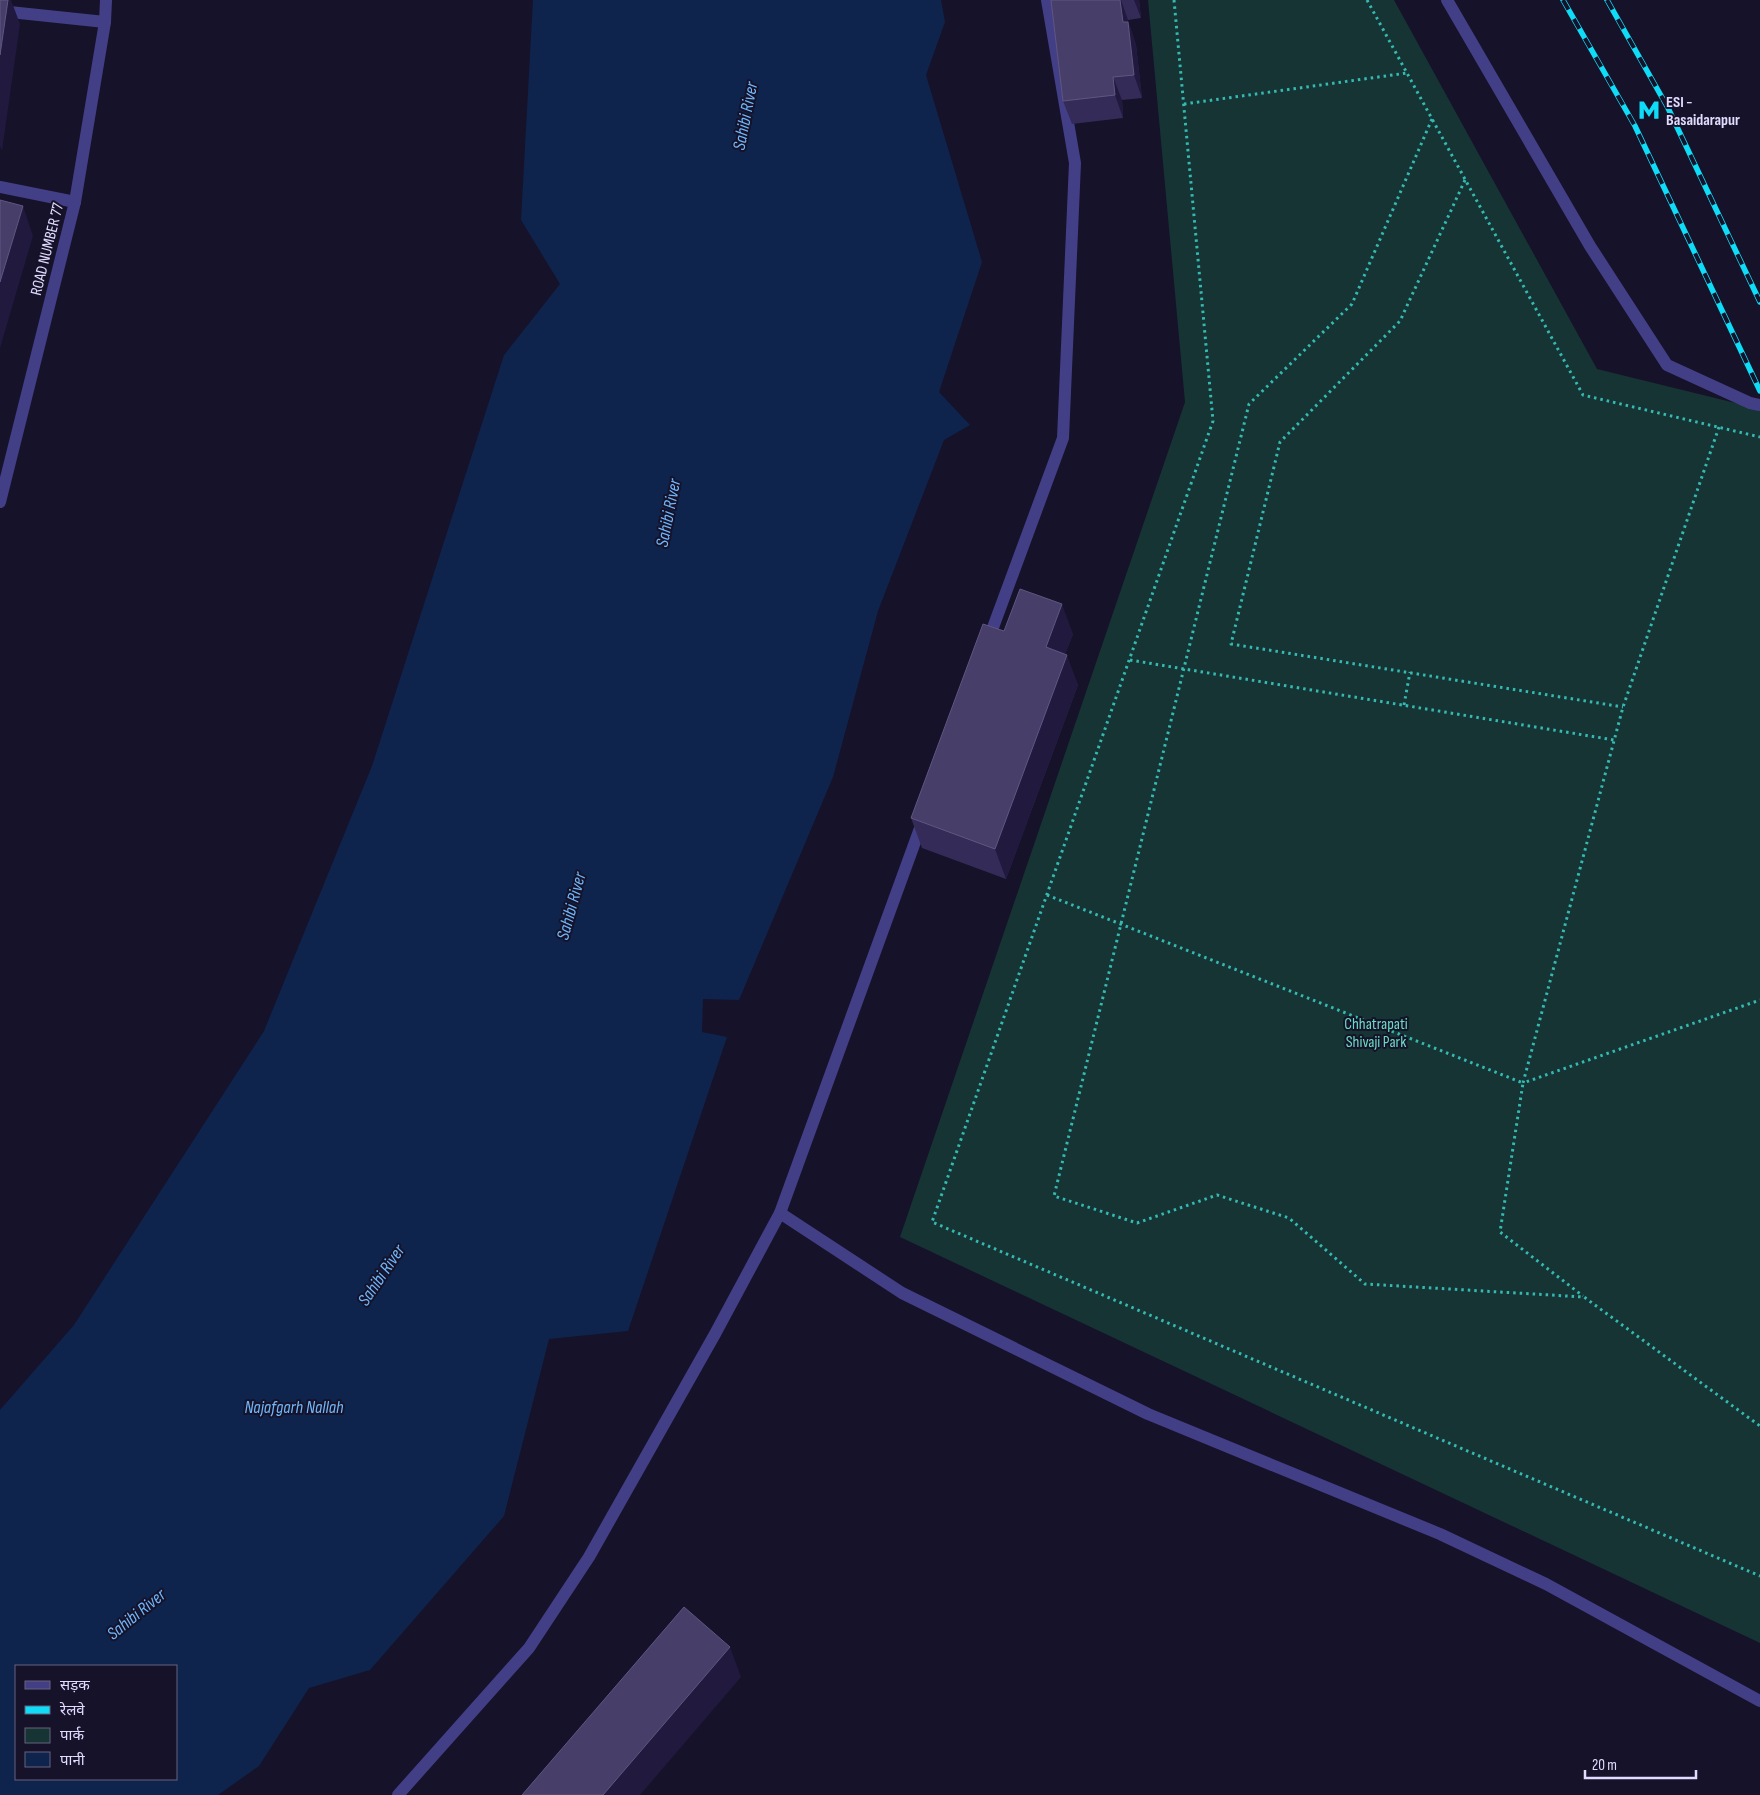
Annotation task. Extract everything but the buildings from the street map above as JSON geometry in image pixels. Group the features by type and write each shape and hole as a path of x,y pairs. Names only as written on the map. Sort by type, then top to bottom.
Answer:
{"street":[{"name":"ROAD NUMBER 77","path":"0,502 75,202 105,22 106,0"},
{"path":"984,653 1063,438 1075,163 1047,0"},
{"path":"1447,0 1590,246 1666,365 1750,403 1760,405"},
{"path":"0,11 105,22"},
{"path":"0,187 75,202"},
{"path":"398,1795 529,1648 589,1557 715,1334 780,1213 929,804"},
{"path":"780,1213 902,1293 1148,1414 1440,1534 1546,1584 1760,1701"}],"path":[{"path":"1174,0 1213,421 932,1222 1760,1576"},
{"path":"1367,0 1583,395 1760,437"},
{"path":"1184,104 1407,73"},
{"path":"1432,119 1352,304 1249,404 1054,1196 1137,1223 1217,1194 1289,1218 1365,1284 1584,1297"},
{"path":"1465,180 1400,321 1280,442 1231,644 1623,707"},
{"path":"1719,427 1623,707 1614,740 1523,1083 1500,1232 1584,1297 1760,1426"},
{"path":"1130,660 1614,740"},
{"path":"1404,706 1410,672"},
{"path":"1047,895 1523,1083 1760,1000"}],"green space":[{"name":"Chhatrapati Shivaji Park","path":"1148,0 1394,0 1597,369 1760,409 1760,1643 900,1237 1185,402"}],"water":[{"name":"Najafgarh Nallah","path":"533,0 941,0 945,22 926,75 982,262 939,392 970,425 944,440 878,611 833,777 739,1000 703,999 702,1032 727,1037 628,1331 549,1339 504,1516 370,1670 309,1688 259,1766 218,1795 0,1795 0,1410 74,1325 264,1031 372,766 504,355 560,284 521,220"}],"railway":[{"path":"1563,0 1635,126 1760,391"},
{"path":"1607,0 1668,108 1760,302"}],"place":[{"name":"ESI - Basaidarapur","path":"1649,110"}],"water label":[{"name":"Sahibi River","path":"745,116"},
{"name":"Sahibi River","path":"668,513"},
{"name":"Sahibi River","path":"571,906"},
{"name":"Sahibi River","path":"381,1275"},
{"name":"Sahibi River","path":"136,1614"}]}
